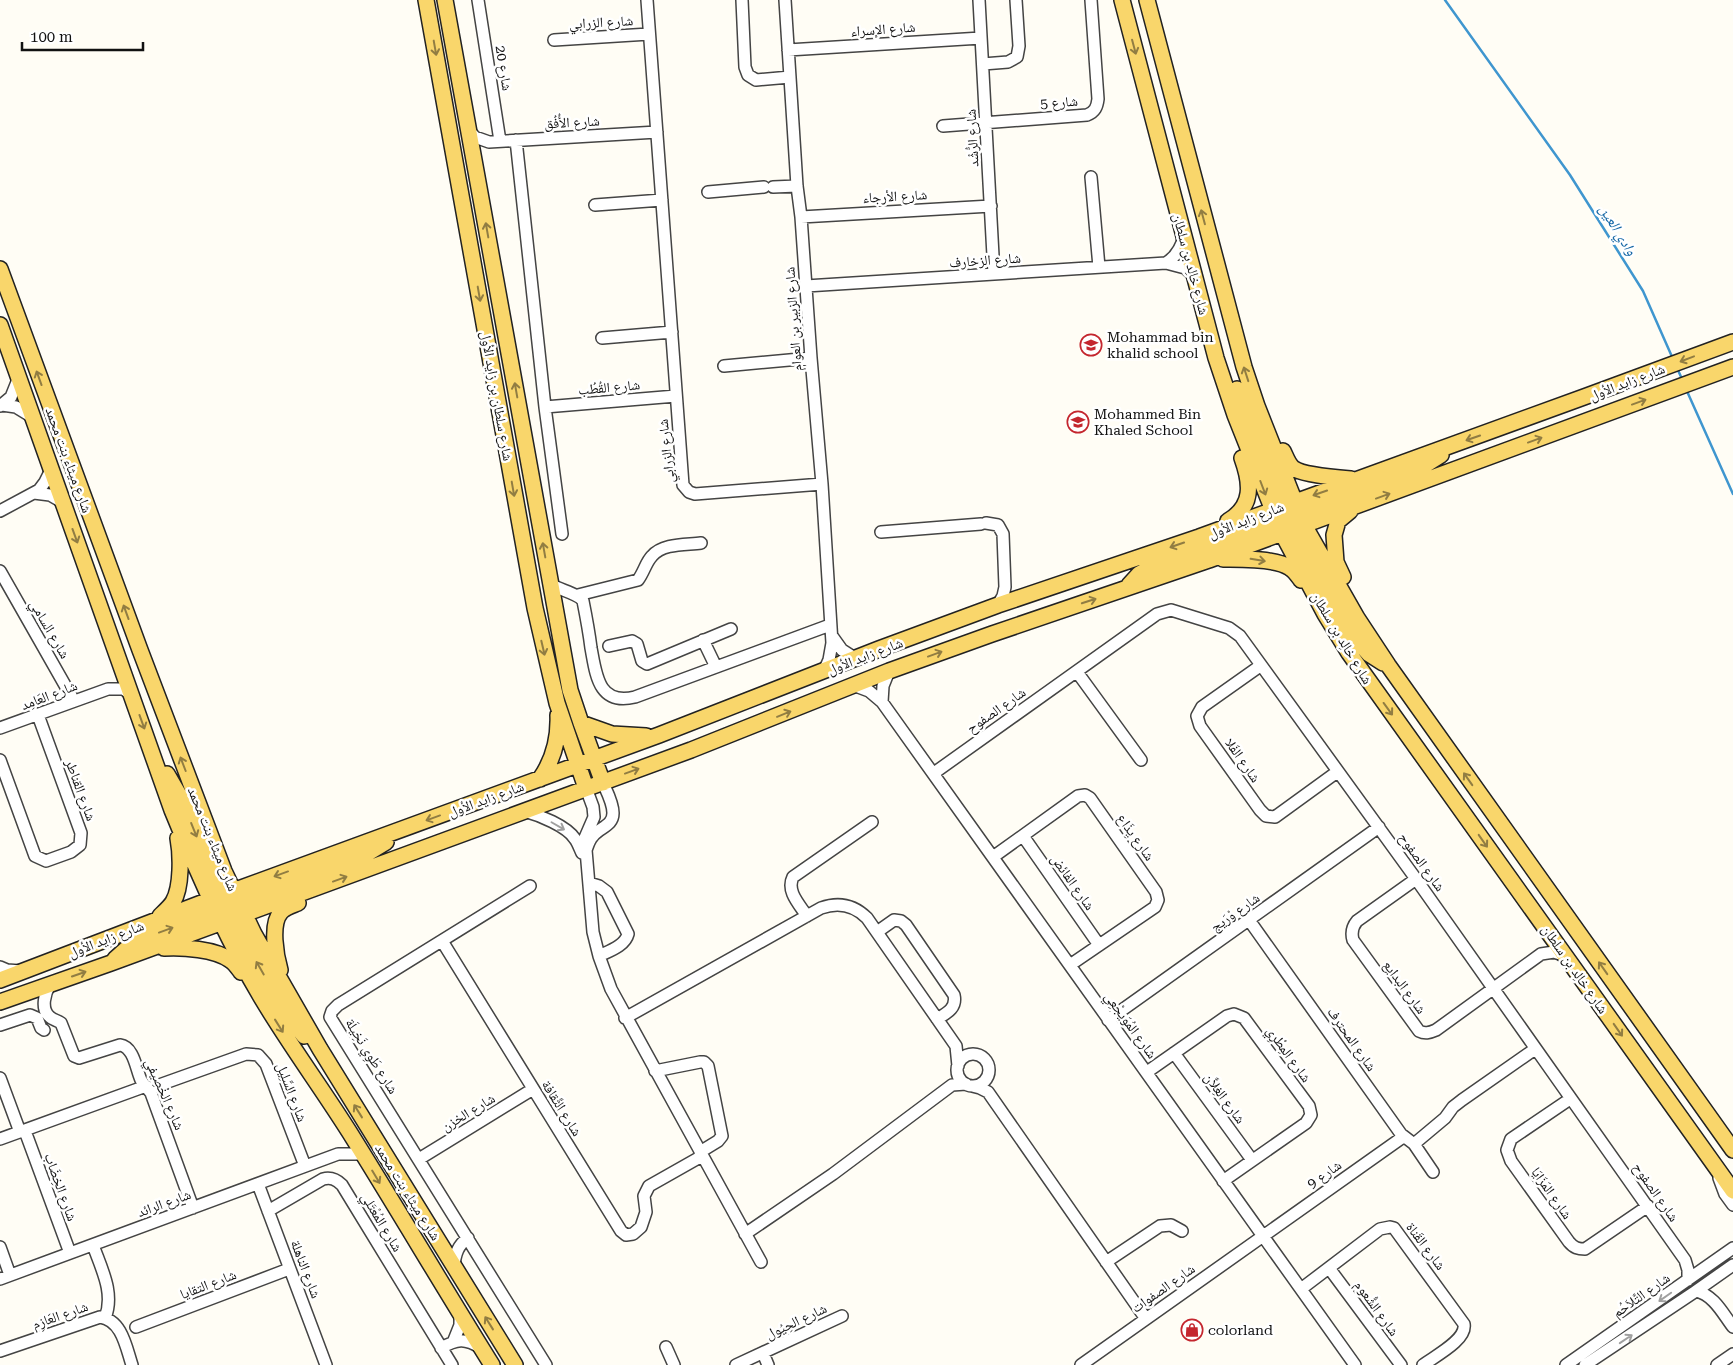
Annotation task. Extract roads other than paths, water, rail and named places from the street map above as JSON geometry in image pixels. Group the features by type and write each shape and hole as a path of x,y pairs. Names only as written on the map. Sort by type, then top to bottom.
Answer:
{"main road":[{"name":"شارع سلطان بن زايد الأول","path":"426,0 535,608 557,703 582,777"},
{"name":"شارع سلطان بن زايد الأول","path":"445,0 570,690 580,723 605,782"},
{"name":"شارع خالِد بن سلطان","path":"1122,0 1216,358 1236,415 1288,517 1388,665 1729,1145"},
{"name":"شارع خالِد بن سلطان","path":"1147,0 1228,311 1288,517 1325,614 1373,688 1546,927 1733,1191"},
{"path":"462,197 473,225 481,264 485,268 494,268"},
{"name":"شارع ميثاء بنت محمد","path":"0,269 206,826 228,907 260,996 349,1132 492,1365"},
{"name":"شارع ميثاء بنت محمد","path":"0,325 172,810 228,907 284,986 320,1049 515,1365"},
{"name":"شارع زايد الأول","path":"0,1002 152,948 228,907 400,830 540,779 582,777 605,782 700,747 889,671 1209,560 1358,479 1733,342"},
{"path":"1216,358 1224,366 1234,383 1288,517 1355,638 1369,654 1388,665"},
{"name":"شارع زايد الأول","path":"594,759 998,605 1199,537 1288,517 1363,504 1733,367"},
{"path":"1257,406 1272,426 1287,461 1293,468 1301,472 1328,477 1358,479"},
{"path":"1199,537 1236,516 1245,504 1248,479 1238,446 1236,415"},
{"path":"1126,589 1131,581 1148,569 1419,469 1437,458 1452,445"},
{"path":"1357,618 1357,606 1354,596 1336,562 1334,535 1340,517 1363,504"},
{"path":"1209,560 1248,559 1285,565 1294,571 1325,614"},
{"path":"540,779 551,762 554,750 558,727 557,703"},
{"path":"605,782 602,774 606,767 719,722 739,705"},
{"path":"580,723 612,734 634,736 660,735"},
{"path":"154,757 164,769 182,800 244,940 289,1018 304,1037 320,1049"},
{"path":"446,840 472,821 582,777 589,772 594,759"},
{"name":"شارع زايد الأول","path":"0,980 157,919 228,907 319,887 524,811 582,777"},
{"path":"157,919 174,901 180,868 180,851 172,810"},
{"path":"284,986 275,944 279,914 285,908 309,897 319,887"},
{"path":"110,963 134,942 228,907"},
{"path":"152,948 187,948 225,957 234,963 260,996"},
{"path":"1662,1092 1667,1086 1678,1088 1706,1125 1729,1145"}],"street":[{"name":"شارع 20","path":"478,0 494,142"},
{"name":"شارع الزرابي","path":"647,0 682,481 684,487 688,492 694,494 822,484"},
{"path":"742,0 745,67 748,75 756,80 790,77"},
{"name":"شارع الزبير بن العوام","path":"785,0 797,186 822,484 831,631 831,654 824,671"},
{"name":"شارع الرُّشْد","path":"979,0 994,274"},
{"path":"983,64 1008,62 1017,57 1019,46 1016,0"},
{"name":"شارع 5","path":"943,126 1087,115 1096,109 1098,99 1091,0"},
{"name":"شارع الزرابي","path":"554,40 649,34"},
{"name":"شارع الإسراء","path":"788,50 981,38"},
{"path":"468,130 480,139 494,142"},
{"name":"شارع الأُفُق","path":"494,142 657,132"},
{"path":"516,140 545,407 562,534"},
{"path":"474,162 480,150 494,142"},
{"path":"1092,178 1099,267"},
{"path":"708,192 797,186"},
{"path":"595,205 662,200"},
{"name":"شارع الأرجاء","path":"801,217 991,206"},
{"path":"1166,263 1176,254 1184,234"},
{"name":"شارع الزخارف","path":"806,286 1166,263 1185,268 1195,277"},
{"path":"602,338 672,332"},
{"path":"724,366 811,358"},
{"path":"1,406 10,397 19,377"},
{"name":"شارع القُطُب","path":"545,407 676,396"},
{"path":"1,406 16,407 34,418"},
{"path":"0,511 21,498 34,493 46,482 52,468"},
{"path":"34,493 50,495 64,504"},
{"path":"881,532 988,524 1003,534 1005,581 1003,596 998,605"},
{"path":"556,615 564,601 575,595 638,580 644,573 652,556 660,549 701,543"},
{"name":"شارع السامي","path":"0,571 74,701"},
{"path":"1005,581 1011,590 1025,596"},
{"path":"550,584 584,601 597,680 601,687 613,696 620,698 635,697 716,667 831,631 842,650 856,659"},
{"name":"شارع الصفوح","path":"934,774 1156,614 1171,610 1235,631 1379,827 1648,1206 1685,1260 1688,1280"},
{"path":"609,646 632,641 638,644 642,661 647,664 731,629"},
{"path":"703,640 716,667"},
{"name":"شارع الفَلا","path":"1260,666 1202,707 1197,716 1200,726 1262,814 1270,817 1278,815 1337,772"},
{"path":"108,689 120,678 123,668"},
{"path":"882,702 883,686 889,671"},
{"path":"1077,672 1141,760"},
{"name":"شارع المُوَيجْعِي","path":"853,685 869,691 882,702 1355,1365"},
{"path":"108,689 123,689 132,695"},
{"name":"شارع العَامِد","path":"0,728 108,689"},
{"name":"شارع القناطر","path":"0,760 36,856 40,859 52,860 76,850 80,845 81,833 38,715"},
{"path":"582,777 594,817 583,841 582,853"},
{"path":"605,782 613,816 610,824 593,835 588,842 586,850 591,918 599,956 611,989 626,1018 761,1262"},
{"name":"شارع يِذَاع","path":"993,857 1078,796 1085,795 1090,798 1151,884 1158,896 1155,907 1070,966"},
{"path":"524,811 541,817 575,838 582,853 588,883"},
{"path":"807,916 792,892 790,884 793,877 872,822"},
{"name":"شارع وْرَيج","path":"1108,1020 1379,827"},
{"name":"شارع الفائض","path":"1023,836 1099,945"},
{"name":"شارع البدايع","path":"1416,879 1357,921 1352,930 1353,940 1418,1031 1430,1033 1436,1030 1541,954"},
{"path":"588,883 599,886 607,892 627,931 625,942 599,956"},
{"name":"شارع طَوِي نَخِيلَة","path":"530,886 338,1005 330,1014 331,1019 419,1159 465,1240 546,1365"},
{"path":"626,1018 807,916 832,904 842,904 861,911 938,1019 956,1046 960,1078 969,1085 988,1092"},
{"path":"877,932 894,920 906,924 954,995 955,1003 952,1009 938,1019"},
{"name":"شارع المحترف","path":"1249,920 1403,1137 1414,1144 1433,1172"},
{"path":"1541,954 1547,942 1546,927"},
{"name":"شارع الثَّقافة","path":"442,941 623,1233 633,1234 641,1227 646,1212 645,1192 651,1184 701,1154"},
{"path":"1541,954 1554,952 1566,956"},
{"path":"0,967 7,970 21,971"},
{"path":"44,1006 50,984"},
{"name":"شارع الخْصِيفي","path":"20,995 33,997 44,1006 50,1017 61,1023 74,1056 79,1058 114,1046 124,1045 130,1052 147,1087 193,1208"},
{"name":"شارع المِطْرِي","path":"1147,1072 1227,1016 1238,1014 1244,1018 1303,1098 1310,1110 1309,1119 1224,1181"},
{"path":"0,1025 30,1015 37,1018 44,1030"},
{"path":"956,1046 978,1055 986,1062 989,1071 988,1092 1146,1319"},
{"path":"1414,1144 1445,1118 1453,1107 1535,1049"},
{"name":"شارع الغِلاَّن","path":"1174,1053 1252,1160"},
{"name":"شارع السِّلِيل","path":"0,1139 246,1054 258,1055 266,1064 305,1166"},
{"path":"745,1234 833,1174 952,1085 964,1058 973,1054"},
{"path":"655,1071 700,1062 704,1062 708,1066 722,1136 701,1154"},
{"path":"952,1085 982,1084 988,1076"},
{"name":"شارع الخِضَاب","path":"0,1078 70,1253"},
{"name":"شارع الخزن","path":"419,1159 533,1089"},
{"name":"شارع المَزَايَا","path":"1570,1098 1511,1139 1507,1150 1511,1161 1568,1242 1573,1247 1586,1249 1648,1206"},
{"path":"338,1154 346,1142 349,1132"},
{"name":"شارع 9","path":"1262,1236 1403,1137"},
{"name":"شارع الرائد","path":"5,1277 338,1154 362,1154"},
{"path":"1718,1171 1723,1189 1733,1205"},
{"name":"شارع المُعْتَلي","path":"268,1211 323,1179 328,1178 338,1181 452,1365"},
{"name":"شارع الناهلة","path":"258,1184 326,1365"},
{"path":"1106,1262 1160,1226 1170,1224 1182,1231"},
{"name":"شارع القَناة","path":"1301,1289 1380,1230 1390,1227 1398,1232 1464,1324 1465,1329 1460,1338 1423,1365"},
{"name":"شارع الصفوات","path":"1081,1365 1095,1361 1146,1319 1262,1236"},
{"path":"438,1240 449,1243 465,1240"},
{"path":"454,1266 456,1254 465,1240"},
{"path":"93,1245 109,1291 109,1305 105,1318"},
{"path":"0,1247 5,1277"},
{"name":"شارع التَّلاَحُم","path":"1566,1365 1733,1248"},
{"path":"1685,1260 1694,1266 1704,1268"},
{"name":"شارع التَّلاَحُم","path":"1585,1365 1711,1281 1733,1264"},
{"name":"شارع الشُّعوم","path":"1329,1268 1401,1365"},
{"name":"شارع التقايا","path":"136,1327 289,1269"},
{"path":"1711,1281 1712,1299"},
{"path":"1696,1291 1712,1299 1733,1327"},
{"path":"441,1348 454,1340 460,1325 460,1314"},
{"name":"شارع الحِيُول","path":"736,1365 842,1316"},
{"name":"شارع العَازِم","path":"0,1351 94,1318 105,1318 113,1322 119,1329 132,1365"},
{"path":"454,1340 471,1343 481,1348"},
{"path":"666,1347 674,1365"},
{"name":"شارع الحِيُول","path":"763,1353 768,1365"},
{"path":"1717,1365 1733,1354"}],"waterway":[{"name":"وادي العين","path":"1445,0 1570,175 1643,291 1673,359"},
{"name":"وادي العين","path":"1677,368 1682,379"},
{"name":"وادي العين","path":"1686,389 1733,494"}],"place":[{"name":"Mohammad bin khalid school","path":"1091,345"},
{"name":"Mohammed Bin Khaled School","path":"1078,422"},
{"name":"colorland","path":"1192,1330"}]}
